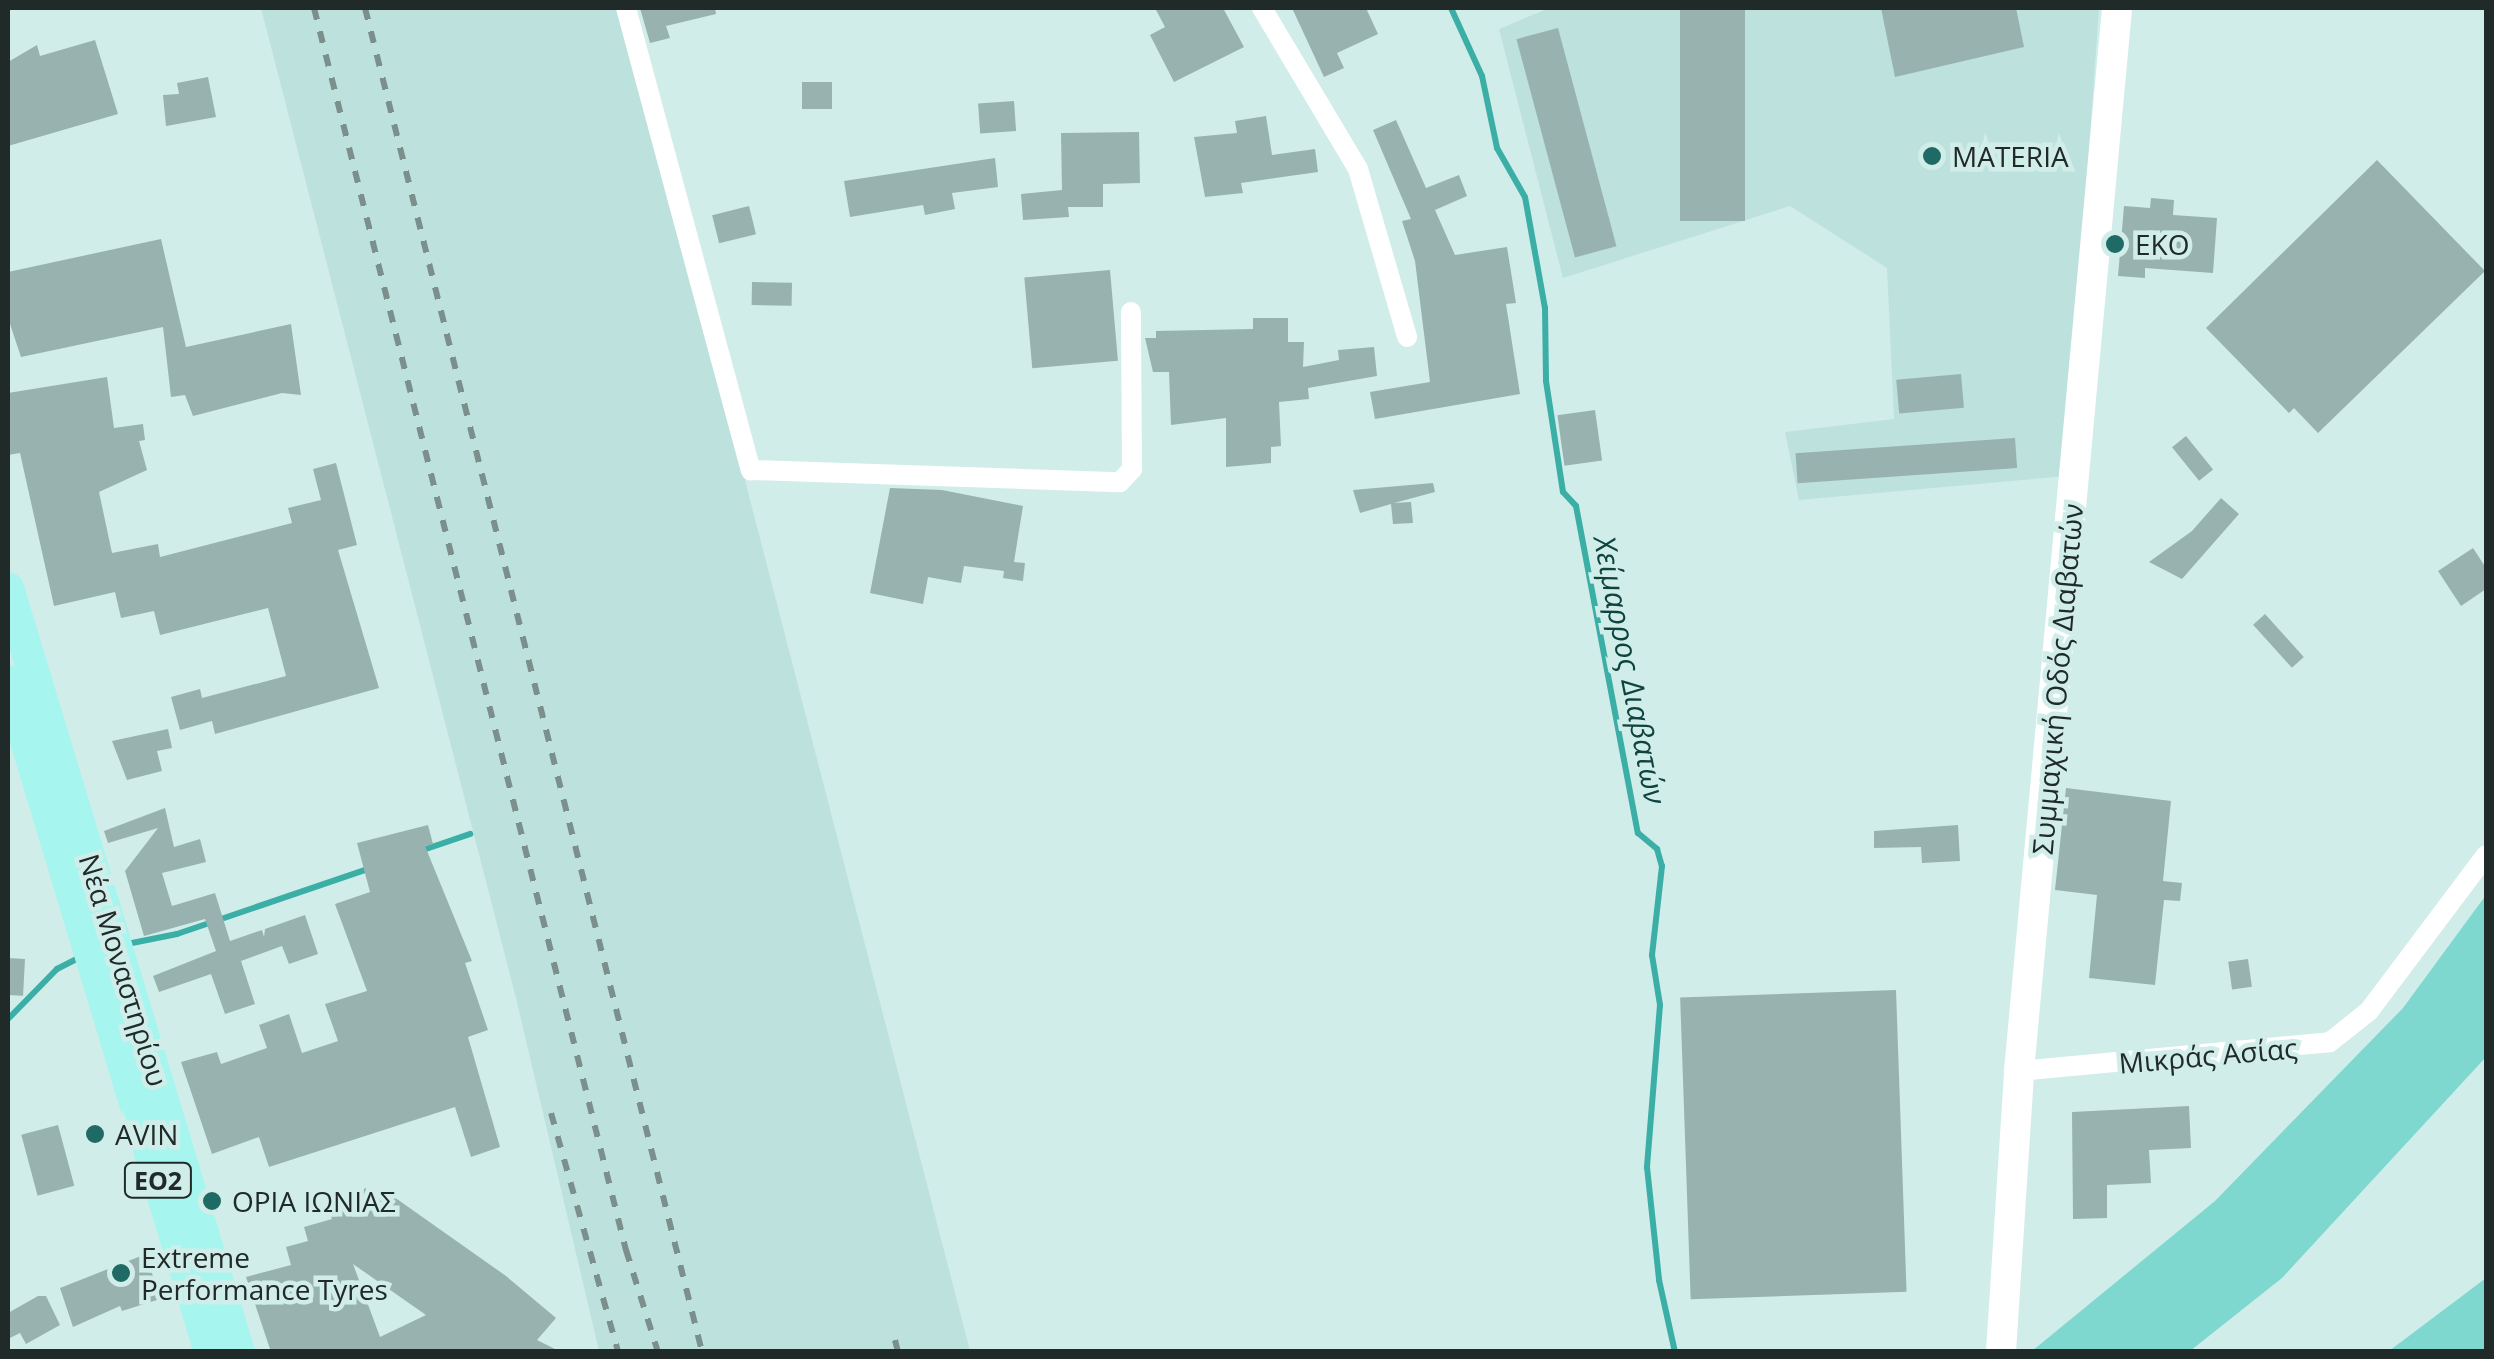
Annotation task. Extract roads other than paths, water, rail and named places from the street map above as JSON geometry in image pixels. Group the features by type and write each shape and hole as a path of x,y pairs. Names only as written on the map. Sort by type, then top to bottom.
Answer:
{"main road":[{"name":"Νέα Μοναστηρίου","path":"8,588 102,900 119,1005 210,1352"},
{"name":"Νέα Μοναστηρίου","path":"8,681 78,924 119,1005 239,1352"}],"street":[{"path":"626,8 752,470 1120,482 1132,470 1131,312"},
{"path":"1262,8 1358,169 1407,337"},
{"name":"Συμμαχική Οδός Διαβατών","path":"2001,1352 2019,1071 2118,8"},
{"name":"Μικράς Ασίας","path":"2019,1071 2330,1042 2369,1011 2486,854"}],"waterway":[{"name":"Χείμαρρος Διαβατών","path":"1451,8 1482,76 1497,148 1525,197 1545,308 1546,381 1563,492 1576,506 1638,833 1657,849 1662,866 1652,955 1660,1005 1647,1167 1659,1280 1675,1352"},
{"path":"423,850 470,834"},
{"path":"127,944 177,934 368,869"},
{"path":"8,1019 57,969 82,956"}],"railway":[{"path":"314,8 626,1250 658,1352"},
{"path":"365,8 702,1352"},
{"path":"551,1113 618,1352"},
{"path":"895,1340 898,1352"}],"place":[{"name":"MATERIA","path":"1932,156"},
{"name":"EKO","path":"2115,244"},
{"name":"AVIN","path":"95,1134"},
{"name":"ΟΡΙΑ ΙΩΝΙΑΣ","path":"212,1201"},
{"name":"Extreme Performance Tyres","path":"121,1273"}]}
